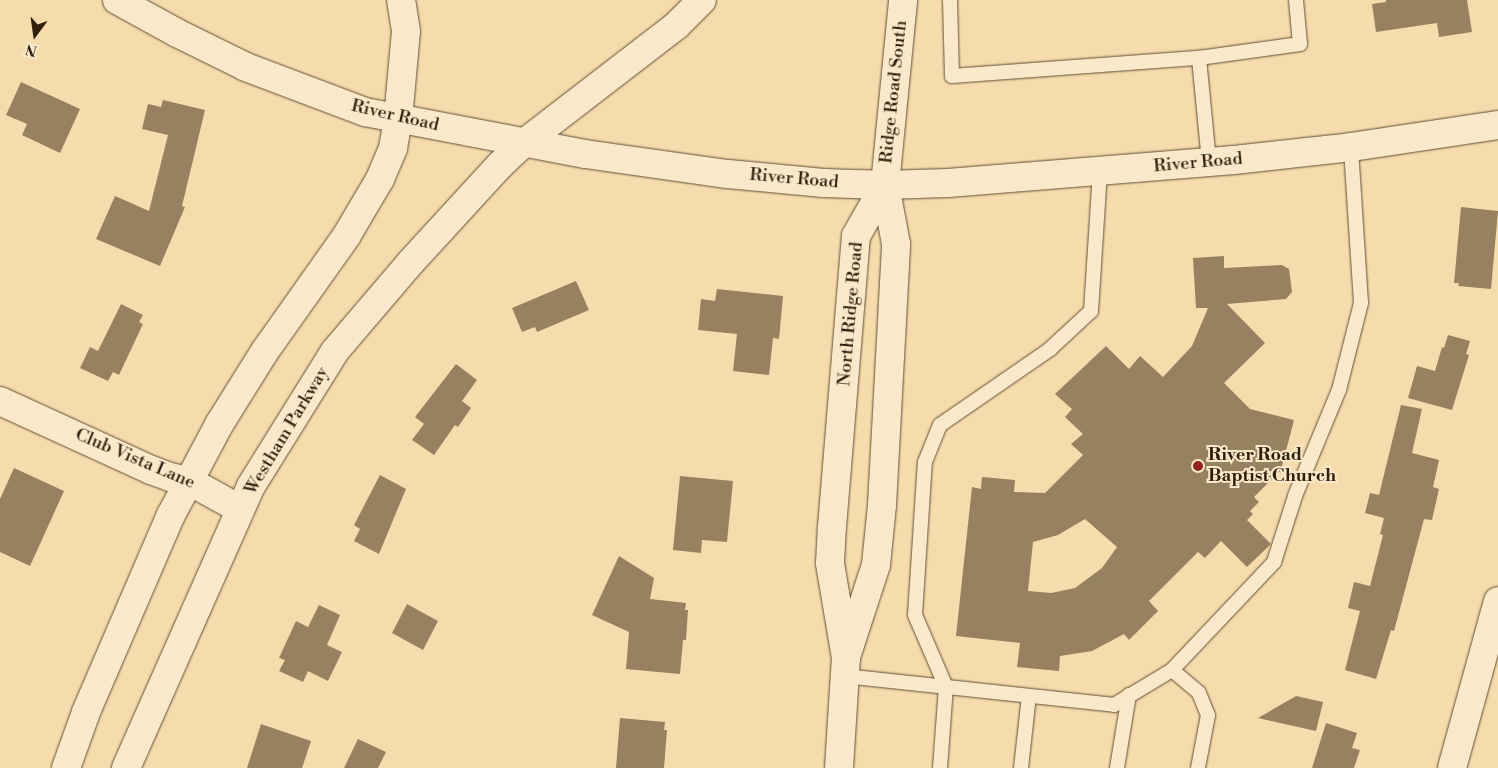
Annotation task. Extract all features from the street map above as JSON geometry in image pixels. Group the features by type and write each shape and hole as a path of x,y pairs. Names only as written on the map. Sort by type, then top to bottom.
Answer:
{"main road":[{"name":"River Road","path":"116,0 177,33 246,66 365,112 524,143 728,174 824,183 885,185 948,183 1209,162 1351,146 1498,125"},
{"path":"66,768 86,712 171,515 189,481 225,415 266,351 347,235 380,179 393,148 398,118 406,31 402,0"},
{"name":"Westham Parkway","path":"126,768 240,509 267,459 335,351 411,262 500,165 524,143 676,25 702,0"},
{"name":"Ridge Road South","path":"885,185 903,0"},
{"name":"North Ridge Road","path":"845,667 876,565 882,505 896,244 885,185"},
{"name":"North Ridge Road","path":"839,768 845,667 830,563 856,236 885,185"},
{"name":"Club Vista Lane","path":"0,401 152,470 170,477 189,481 240,509"},
{"path":"1452,768 1498,601"}],"lane":[{"path":"950,0 952,76 1199,58 1300,44 1296,0"},
{"path":"1199,58 1209,162"},
{"path":"845,667 946,687 1114,705 1172,670 1274,562 1294,496 1339,390 1361,303 1351,146"},
{"path":"940,768 946,687 915,615 925,462 940,425 1050,349 1091,311 1100,171"},
{"path":"1172,670 1199,693 1208,715 1198,768"},
{"path":"1117,768 1129,695"},
{"path":"1021,768 1028,696"}],"building":[{"path":"1386,0 1467,0 1472,32 1439,37 1437,23 1376,32 1372,4 1386,2"},
{"path":"21,82 80,109 60,153 22,135 27,124 6,115"},
{"path":"163,100 205,110 182,206 185,207 160,266 96,239 115,196 149,211 168,135 142,129 148,104 161,107"},
{"path":"1461,207 1498,211 1491,289 1458,286 1459,283 1454,283"},
{"name":"River Road Baptist Church","path":"1224,256 1224,268 1282,265 1289,269 1292,292 1286,299 1227,304 1265,343 1224,383 1250,409 1294,420 1281,470 1254,497 1259,502 1250,511 1253,514 1247,520 1271,544 1247,567 1221,541 1205,558 1198,552 1149,601 1158,611 1129,640 1124,634 1092,651 1060,656 1059,671 1017,667 1020,643 956,636 972,487 981,489 982,477 1015,480 1014,492 1045,493 1083,455 1071,444 1083,434 1065,417 1072,409 1055,394 1106,346 1129,369 1140,356 1163,377 1192,346 1208,308 1196,308 1193,258","holes":["1085,519 1117,547 1102,568 1075,588 1051,593 1028,591 1033,542 1058,535"]},
{"path":"576,281 589,310 537,332 535,327 522,332 512,308"},
{"path":"717,289 783,296 779,339 773,338 769,375 733,371 737,334 698,330 701,299 715,301"},
{"path":"121,304 143,315 139,322 143,324 119,375 113,372 108,381 80,368 90,347 98,351"},
{"path":"1448,335 1470,341 1466,354 1469,355 1452,410 1408,398 1417,366 1435,371 1442,347 1444,348"},
{"path":"456,364 477,380 462,401 471,408 458,427 455,425 434,455 412,440 424,424 415,417"},
{"path":"1401,405 1422,409 1412,453 1439,460 1433,487 1439,489 1432,520 1424,519 1394,631 1391,630 1376,679 1345,670 1360,611 1348,608 1354,582 1370,586 1383,535 1380,534 1384,518 1365,513 1370,493 1379,495"},
{"path":"14,468 64,491 30,566 0,552 0,499"},
{"path":"380,475 406,489 379,554 354,541 360,529 354,525"},
{"path":"680,476 733,481 727,542 702,540 701,553 673,550"},
{"path":"619,556 654,578 650,599 686,603 685,610 688,610 686,640 683,640 680,674 626,669 629,632 592,615"},
{"path":"407,604 438,621 423,650 392,633"},
{"path":"319,605 340,615 327,645 342,652 328,681 308,671 303,682 279,671 285,660 279,658 296,621 308,627"},
{"path":"1296,696 1323,702 1316,731 1258,718"},
{"path":"620,718 665,722 664,730 667,730 664,768 616,768"},
{"path":"1326,723 1357,733 1352,748 1360,750 1354,768 1312,768"},
{"path":"261,724 311,741 302,768 247,768"},
{"path":"358,739 386,752 378,768 344,768"}],"place":[{"name":"River Road Baptist Church","path":"1198,466"}]}
